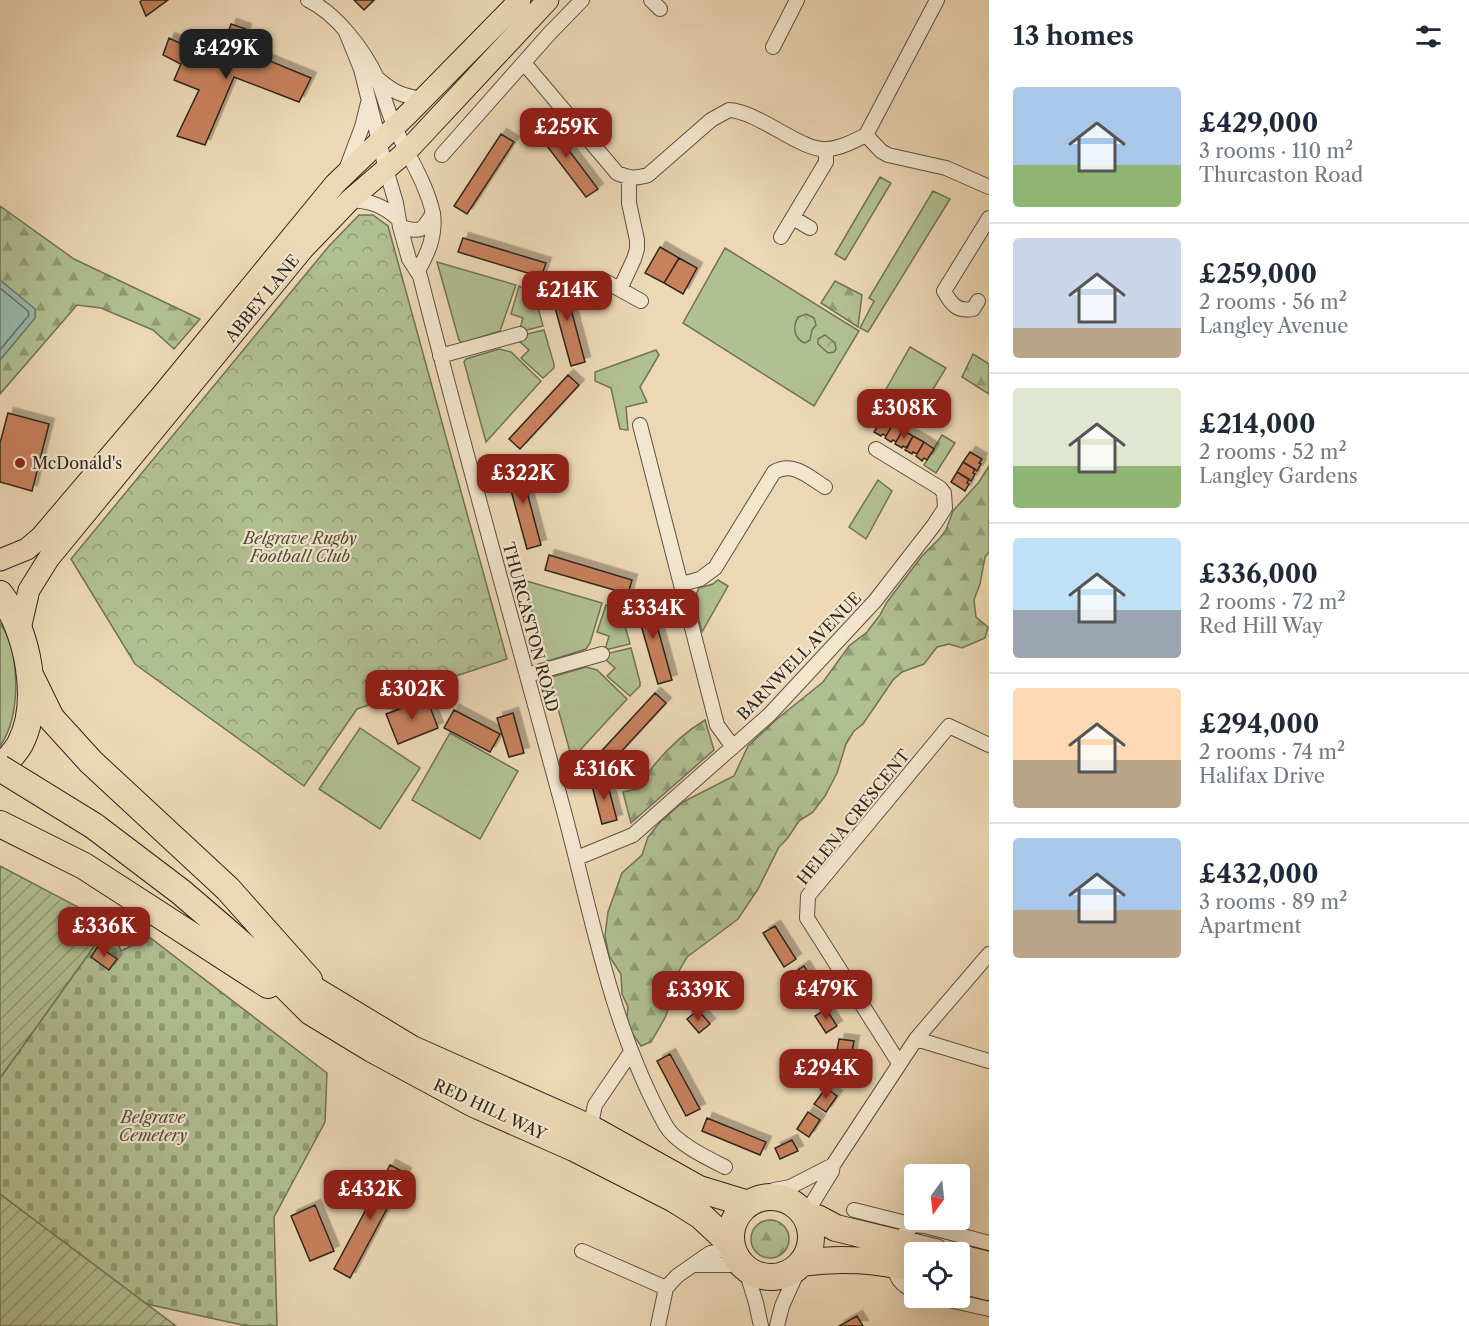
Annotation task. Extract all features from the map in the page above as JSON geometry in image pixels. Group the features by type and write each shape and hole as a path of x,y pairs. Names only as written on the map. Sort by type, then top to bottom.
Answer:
{"highway":[{"path":"0,594 10,607 20,629 31,677 51,718 91,762 228,889 317,1004"},
{"path":"0,769 20,744 30,712 31,677"},
{"name":"RED HILL WAY","path":"0,769 94,826 181,892 258,959 372,1049 474,1104 574,1148 674,1199 701,1216 738,1256"},
{"path":"0,824 84,866 317,1004"},
{"name":"RED HILL WAY","path":"317,1004 590,1128 699,1189 758,1200"},
{"path":"758,1200 788,1200 796,1204 812,1230 809,1253 790,1273 773,1277 755,1274 738,1256 731,1233 734,1222 758,1200"},
{"path":"806,1217 817,1218 836,1228 904,1249"},
{"path":"801,1264 829,1259 865,1259 904,1250"},
{"path":"970,1260 989,1265"},
{"path":"970,1282 989,1287"}],"main road":[{"name":"ABBEY LANE","path":"0,560 27,549 41,537 161,396 335,184 520,0"},
{"name":"ABBEY LANE","path":"20,629 29,590 49,558 303,249 350,200 406,151 548,0"}],"street":[{"path":"442,155 582,0"},
{"path":"773,47 797,0"},
{"path":"524,63 612,168 629,178 638,178 648,175 711,120 729,110 747,114 813,147 826,149 866,135 937,0"},
{"name":"THURCASTON ROAD","path":"317,2 362,51 377,78 394,126 433,213 432,240 418,271"},
{"name":"THURCASTON ROAD","path":"346,32 361,69 396,203 398,223 409,259 418,271 577,858 615,1010 631,1052 668,1129 695,1150 725,1167"},
{"name":"THURCASTON ROAD","path":"377,78 403,96 423,99"},
{"name":"THURCASTON ROAD","path":"345,175 369,99"},
{"path":"866,135 888,155 946,168 989,187"},
{"path":"781,237 826,162 826,149"},
{"path":"620,289 637,249 629,203 629,178"},
{"path":"350,200 376,203 387,209 398,223 415,231 425,226 433,213"},
{"path":"793,218 810,228"},
{"path":"978,301 973,309 956,308 944,291 989,218"},
{"path":"601,279 641,301"},
{"path":"440,356 520,334"},
{"path":"640,425 717,725 733,747"},
{"name":"BARNWELL AVENUE","path":"577,858 633,835 770,714 855,624 898,572 945,508 944,493 940,488 876,449"},
{"path":"682,584 700,579 715,568 774,472 781,468 796,469 825,487"},
{"path":"528,675 602,654"},
{"name":"HELENA CRESCENT","path":"899,1064 807,918 808,896 949,726 989,745"},
{"path":"806,1217 832,1171 833,1165 899,1064 916,1040 989,954"},
{"path":"916,1040 989,1061"},
{"path":"590,1128 595,1105 631,1052"},
{"path":"758,1200 774,1190 790,1187 833,1165"},
{"path":"854,1210 904,1248"},
{"path":"912,1242 925,1226 989,1243"},
{"path":"582,1251 666,1288"},
{"path":"657,1326 666,1288 677,1276 710,1253 738,1256"},
{"path":"694,1265 738,1256"},
{"path":"738,1256 756,1303 761,1326"},
{"path":"904,1256 896,1278 904,1287"},
{"path":"777,1326 782,1306 801,1264"},
{"path":"970,1305 989,1309"}],"green space":[{"path":"880,177 891,183 845,260 835,254"},
{"path":"933,191 950,199 868,332 860,328 874,301 869,298"},
{"path":"0,206 74,259 200,319 174,349 153,330 101,308 77,305 0,394 0,360 35,318 35,309 0,280"},
{"name":"Belgrave Rugby Football Club","path":"359,215 373,215 388,226 507,659 357,709 304,786 135,664 71,559 329,246"},
{"path":"725,248 859,331 814,406 683,323"},
{"path":"437,262 516,285 500,331 462,343 459,340"},
{"path":"835,281 862,295 858,327 821,303"},
{"path":"519,286 534,293 543,326 519,332 523,318 511,314"},
{"path":"806,314 814,318 816,325 812,330 810,340 805,343 798,339 795,329 798,317"},
{"path":"544,330 554,368 543,378 521,358 529,350 520,342 519,336"},
{"path":"825,335 835,343 834,352 828,353 818,344 818,339"},
{"path":"910,347 946,368 919,412 885,391"},
{"path":"499,349 511,352 541,381 486,442 464,362 466,359"},
{"path":"656,350 659,355 640,387 647,402 626,407 628,430 620,429 611,388 595,381 595,372"},
{"path":"973,354 989,364 989,394 962,377"},
{"path":"942,435 955,443 936,473 924,465"},
{"path":"989,466 989,552 985,557 980,584 974,600 976,617 988,627 985,638 962,648 949,644 937,647 924,664 902,672 893,680 863,724 854,731 846,744 837,773 825,796 813,812 799,821 779,847 758,889 738,919 687,957 672,989 665,1018 651,1042 641,1046 630,1030 627,1017 628,1007 622,994 621,974 609,956 605,936 608,912 622,873 642,855 648,837 661,821 683,802 734,776 748,746 823,682 849,646 867,632 922,556 940,538 946,530 953,511 979,482"},
{"path":"878,480 892,491 866,539 849,527"},
{"path":"523,580 602,603 590,643 586,649 548,661 545,658"},
{"path":"718,580 728,586 702,632 694,599 699,588"},
{"path":"606,605 621,611 630,644 605,650 609,636 597,632"},
{"path":"0,623 12,651 16,685 12,718 0,746"},
{"path":"631,648 640,686 630,696 607,676 615,668 606,660 605,654"},
{"path":"586,667 597,670 627,699 572,759 550,680 552,677"},
{"path":"705,720 714,750 631,823 623,792 636,789 667,751"},
{"path":"360,728 420,768 380,829 319,789"},
{"path":"450,733 518,771 480,839 412,800"},
{"path":"0,866 110,924 0,1078"},
{"name":"Belgrave Cemetery","path":"110,924 121,951 149,937 327,1073 325,1122 274,1217 277,1326 247,1326 142,1303 0,1194 0,1078"},
{"path":"0,1194 176,1326 0,1326"},
{"path":"770,1220 784,1225 789,1239 784,1253 770,1258 756,1253 751,1239 756,1225"}],"water":[{"path":"0,280 35,309 35,318 0,360"}],"building":[{"path":"142,0 168,0 146,16 140,2"},
{"path":"354,0 374,0 364,10"},
{"path":"231,24 246,29 241,49 311,78 299,102 234,77 205,145 177,136 199,90 174,80 181,64 163,55 169,38 218,61"},
{"path":"546,120 598,189 586,197 534,129"},
{"path":"501,134 514,142 467,214 454,206"},
{"path":"463,238 546,263 541,277 458,252"},
{"path":"660,247 679,258 664,283 645,273"},
{"path":"679,258 697,268 683,294 664,283"},
{"path":"563,279 585,362 571,366 548,282"},
{"path":"568,375 579,385 520,449 509,439"},
{"name":"McDonald's","path":"8,413 49,424 32,491 0,482 0,443"},
{"path":"883,418 893,424 886,436 874,432"},
{"path":"893,424 903,430 896,442 885,438"},
{"path":"903,430 913,436 907,448 895,444"},
{"path":"913,436 924,442 917,454 905,450"},
{"path":"924,442 934,449 927,460 924,458 922,461 916,456"},
{"path":"970,452 982,459 977,471 963,462"},
{"path":"519,462 541,545 527,549 504,465"},
{"path":"963,462 975,469 971,481 957,472"},
{"path":"957,472 969,479 965,491 951,482"},
{"path":"549,555 632,580 628,594 545,570"},
{"path":"649,597 672,680 658,684 634,601"},
{"path":"655,693 666,703 607,767 596,757"},
{"path":"427,699 438,728 398,744 386,714"},
{"path":"454,710 500,734 490,752 444,728"},
{"path":"513,713 524,753 509,757 497,718"},
{"path":"606,778 617,820 602,824 591,782"},
{"path":"775,926 796,959 784,967 763,933"},
{"path":"98,946 117,959 109,970 91,957"},
{"path":"804,966 825,999 814,1007 792,974"},
{"path":"693,983 705,998 694,1007 682,991"},
{"path":"826,1009 837,1026 826,1033 815,1016"},
{"path":"698,1010 710,1024 699,1033 687,1019"},
{"path":"839,1039 854,1041 847,1081 832,1079"},
{"path":"670,1054 700,1109 686,1116 657,1061"},
{"path":"826,1088 837,1096 826,1112 814,1104"},
{"path":"808,1112 820,1120 809,1137 797,1129"},
{"path":"707,1118 766,1142 760,1155 702,1131"},
{"path":"792,1140 798,1151 780,1159 775,1148"},
{"path":"390,1165 406,1173 350,1278 334,1269"},
{"path":"315,1205 334,1251 310,1261 291,1216"},
{"path":"857,1316 863,1326 839,1326"}],"place":[{"name":"McDonald's","path":"20,463"}]}
